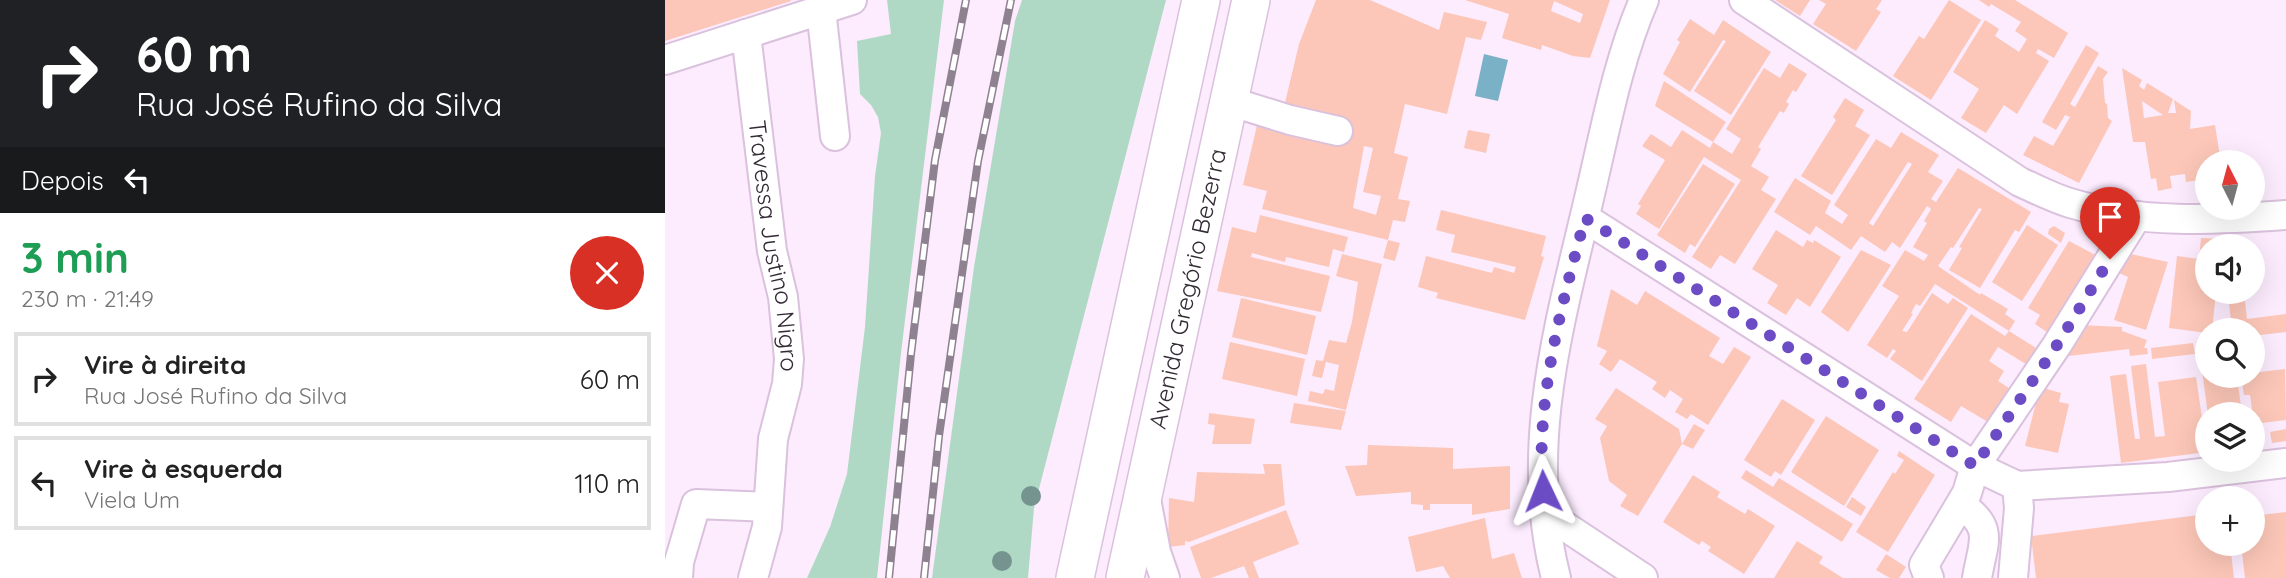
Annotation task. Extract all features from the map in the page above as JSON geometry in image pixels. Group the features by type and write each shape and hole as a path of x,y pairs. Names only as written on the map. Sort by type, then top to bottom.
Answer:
{"main road":[{"name":"Avenida Gregório Bezerra","path":"1075,578 1201,0"},
{"name":"Avenida Gregório Bezerra","path":"1144,490 1251,0"},
{"path":"1125,578 1144,490"},
{"path":"1084,529 1087,566 1092,578"}],"street":[{"path":"665,60 852,0"},
{"path":"1556,578 1545,513 1541,468 1549,381 1562,309 1623,57 1644,0"},
{"path":"1744,0 2020,183 2070,203 2137,216 2225,219 2286,215"},
{"path":"821,9 835,136"},
{"name":"Travessa Justino Nigro","path":"746,34 772,251 789,338 787,384 775,424 767,527 753,578"},
{"path":"1229,101 1290,120 1338,131"},
{"path":"1929,578 1924,565 1967,494 1975,466 2057,345 2137,216"},
{"path":"1585,218 1975,466 2017,486 2168,477 2286,463"},
{"path":"2013,578 2019,509 2017,486"},
{"name":"Avenida Gregório Bezerra","path":"1144,490 1156,552 1165,578"},
{"path":"678,578 679,562 696,504 768,507"},
{"path":"1961,505 1976,515 1985,530 1977,578"},
{"path":"1545,513 1643,578"}],"green space":[{"path":"887,0 944,0 877,578 807,578 830,527 847,474 865,327 875,176 881,133 878,117 860,94 857,41 891,34"},
{"path":"1022,0 1166,0 1034,508 1028,578 932,578 974,267 1015,21"}],"water":[{"path":"1484,54 1508,60 1498,101 1475,96"}],"building":[{"path":"665,0 791,0 791,1 665,41"},
{"path":"1316,0 1370,0 1439,30 1444,12 1487,22 1481,40 1466,37 1447,114 1405,104 1394,153 1408,157 1398,199 1410,201 1405,222 1393,220 1388,240 1262,209 1267,191 1243,185 1258,121 1284,107 1299,44","holes":["1364,146 1373,148 1363,192 1381,196 1376,215 1353,208"]},
{"path":"1465,0 1610,0 1590,58 1573,56 1542,45 1541,50 1502,38 1509,14","holes":["1554,1 1583,14 1580,23 1551,11"]},
{"path":"1775,0 1810,0 1800,16"},
{"path":"1819,0 1882,0 1876,9 1881,12 1856,51 1813,24 1826,4"},
{"path":"1949,0 1981,20 1931,100 1893,76 1919,36 1924,39"},
{"path":"1979,0 2015,0 2068,33 2054,58 2038,49 2036,53 2049,61 2017,114 2004,105 1986,133 1961,118 1979,89 1953,72 1985,20 1999,29 1995,36 2019,52 2027,39 2015,31 2021,22"},
{"path":"1690,19 1714,35 1723,20 1771,52 1731,115 1694,91 1726,41 1723,40 1690,92 1663,74 1680,42 1677,40"},
{"path":"2086,45 2099,53 2070,104 2075,107 2098,66 2108,72 2103,79 2108,118 2112,121 2079,183 2023,155 2034,136 2053,146 2070,117 2065,115 2056,130 2042,122"},
{"path":"1789,63 1807,74 1796,92 1793,90 1786,102 1789,104 1784,113 1780,111 1758,147 1761,149 1751,166 1769,177 1761,190 1776,199 1735,264 1720,255 1711,269 1692,257 1741,180 1704,157 1659,229 1636,214 1641,206 1638,204 1665,160 1642,146 1651,134 1671,147 1682,130 1710,148 1713,142 1732,154 1741,139 1726,129 1764,68 1780,78"},
{"path":"2122,68 2142,80 2139,86 2144,90 2147,83 2173,99 2168,113 2176,113 2174,100 2191,111 2190,129 2215,125 2219,150 2195,150 2195,181 2186,182 2185,174 2170,176 2172,188 2158,191 2156,178 2151,179 2145,142 2133,142","holes":["2142,101 2163,115 2144,118"]},
{"path":"1664,81 1726,122 1713,142 1655,106"},
{"path":"1845,98 1864,110 1855,126 1870,135 1832,195 1801,176 1836,120 1833,117"},
{"path":"1468,130 1490,134 1486,153 1464,148"},
{"path":"1901,132 1939,155 1928,172 1943,181 1931,199 1936,202 1958,168 2031,212 2019,232 2015,230 1980,288 1949,270 1962,248 1959,247 1982,209 1979,208 1938,266 1980,295 1981,293 2008,309 2005,314 2015,321 2009,331 1935,284 1920,306 1916,304 1902,331 1907,332 1932,293 1948,304 1953,298 1968,308 1922,381 1890,359 1896,351 1893,349 1887,358 1867,345 1899,296 1882,286 1905,250 1924,261 1928,255 1913,247 1927,223 1924,221 1931,209 1927,206 1900,248 1892,242 1885,252 1861,236 1851,250 1816,226 1810,235 1774,212 1795,178 1831,201 1825,213 1842,224 1848,215 1834,205 1876,139 1891,148","holes":["1908,162 1912,164 1873,226 1869,223"]},
{"path":"1703,164 1735,184 1695,247 1690,244 1685,253 1657,235"},
{"path":"1441,210 1546,236 1541,256 1544,257 1525,320 1436,298 1438,293 1418,287 1426,256 1492,273 1494,267 1514,273 1516,267 1451,252 1455,235 1436,230"},
{"path":"1260,215 1348,237 1344,252 1333,249 1329,267 1286,257 1285,262 1252,253 1251,257 1330,276 1321,312 1217,291 1232,227 1256,233"},
{"path":"2027,225 2058,245 2022,301 1992,282"},
{"path":"2054,226 2065,233 2061,243 2048,234 2049,229"},
{"path":"1776,230 1803,247 1807,240 1813,243 1814,240 1841,257 1810,307 1797,298 1786,315 1767,303 1778,285 1752,269"},
{"path":"1388,240 1400,243 1395,261 1383,258"},
{"path":"2069,241 2101,258 2053,336 2035,324 2040,315 2028,308"},
{"path":"1861,250 1891,265 1848,332 1821,312"},
{"path":"2126,253 2168,262 2146,330 2114,320 2128,277 2115,271"},
{"path":"1342,254 1382,264 1346,410 1308,401 1310,391 1323,394 1325,389 1334,391 1339,365 1326,362 1322,378 1312,376 1316,360 1323,361 1329,340 1346,343 1352,322 1358,282 1336,276"},
{"path":"2177,256 2195,258 2195,304 2215,304 2213,318 2195,318 2195,331 2169,328"},
{"path":"1611,289 1637,305 1645,291 1720,338 1709,356 1723,364 1734,347 1751,357 1708,425 1691,414 1687,419 1675,412 1683,399 1670,390 1665,398 1652,389 1657,382 1620,359 1611,372 1599,364 1607,351 1597,346"},
{"path":"1241,298 1316,316 1307,355 1232,337"},
{"path":"2229,304 2245,304 2247,318 2231,318"},
{"path":"1971,314 2005,336 2009,331 2044,353 2034,369 1998,347 1989,361 2004,371 1998,381 2009,388 1988,422 1961,406 1951,422 1914,399"},
{"path":"2286,314 2286,332 2265,334 2265,318 2255,318"},
{"path":"2080,325 2122,327 2122,331 2147,340 2144,348 2147,348 2148,354 2130,356 2129,349 2060,357"},
{"path":"1230,342 1305,359 1297,396 1222,379"},
{"path":"2193,343 2195,354 2152,359 2151,348"},
{"path":"2146,364 2155,437 2165,436 2158,382 2195,377 2200,402 2195,402 2195,454 2121,463 2110,376 2126,374 2135,439 2140,439 2131,366"},
{"path":"2285,369 2286,420 2265,423 2265,402 2251,402 2250,395 2244,395 2243,388 2265,388 2265,371"},
{"path":"2040,387 2061,393 2059,402 2069,404 2058,453 2025,446"},
{"path":"1616,388 1679,429 1682,444 1638,516 1620,506 1627,495 1609,481 1600,438 1607,426 1595,419"},
{"path":"2204,388 2239,388 2240,402 2206,402"},
{"path":"1782,399 1815,420 1781,475 1775,471 1771,477 1744,460"},
{"path":"1294,403 1346,411 1341,430 1290,423"},
{"path":"1209,413 1255,419 1251,444 1212,444 1215,425 1208,424"},
{"path":"1826,416 1879,450 1844,506 1791,472"},
{"path":"1694,424 1705,430 1693,449 1682,444"},
{"path":"2286,429 2286,441 2272,443 2270,432"},
{"path":"1368,445 1453,448 1453,469 1510,466 1510,509 1472,515 1472,504 1430,504 1430,510 1423,510 1423,505 1411,504 1411,492 1356,496 1345,466 1367,465"},
{"path":"1899,451 1935,475 1888,552 1856,532 1893,472 1895,474 1904,460 1897,456"},
{"path":"1263,464 1281,464 1285,505 1189,542 1185,541 1185,545 1168,547 1169,498 1194,502 1197,472 1265,474"},
{"path":"1746,470 1773,487 1779,478 1853,524 1842,542 1741,478"},
{"path":"1693,475 1720,492 1717,497 1745,514 1748,509 1775,526 1744,574 1708,551 1711,547 1702,541 1699,545 1663,522"},
{"path":"1852,497 1866,507 1861,516 1846,507"},
{"path":"1286,510 1299,544 1253,562 1259,578 1249,578 1244,566 1211,578 1201,578 1190,547"},
{"path":"2286,512 2286,578 2245,578 2242,556 2265,556 2265,514"},
{"path":"2195,516 2195,556 2231,556 2234,578 2036,578 2031,536"},
{"path":"1485,518 1492,559 1514,553 1522,578 1450,578 1443,566 1416,572 1408,537"},
{"path":"1797,541 1823,557 1819,563 1843,578 1774,578"},
{"path":"1886,554 1906,567 1899,578 1890,578 1876,570"}],"railway":[{"path":"889,578 911,354 935,160 966,0"},
{"path":"924,578 939,436 978,161 1011,0"}],"route":[{"path":"1543,491 1541,468 1554,345 1585,218 1975,466 2057,345 2110,259"}]}
